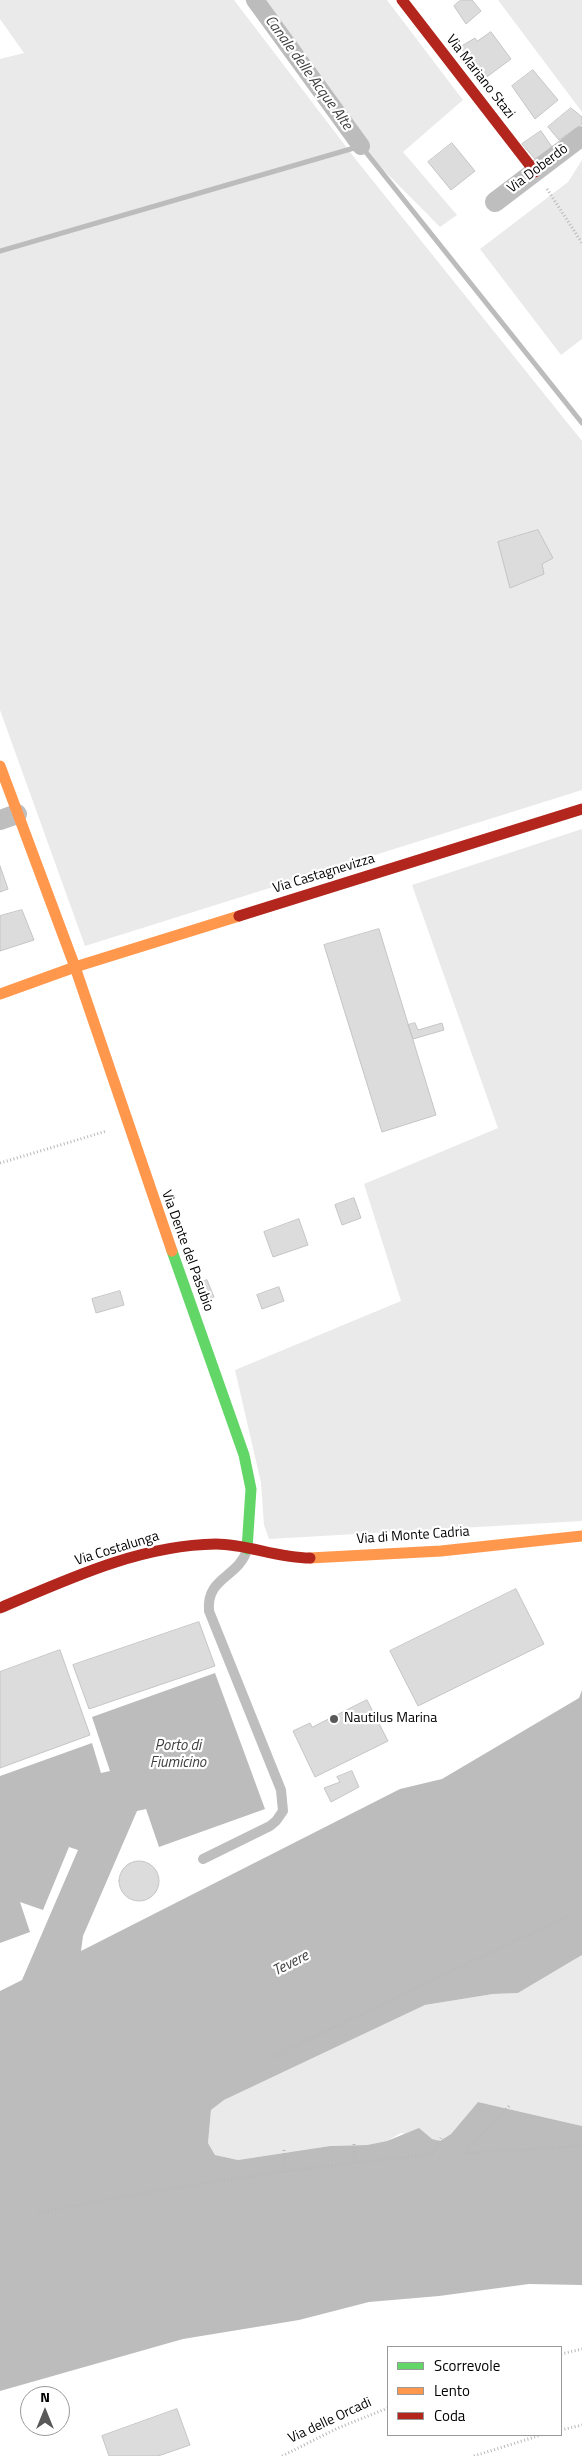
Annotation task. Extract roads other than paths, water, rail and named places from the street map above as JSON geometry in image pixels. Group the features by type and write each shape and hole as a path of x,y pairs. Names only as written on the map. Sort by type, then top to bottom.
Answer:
{"street":[{"name":"Via Mariano Stazi","path":"402,0 535,172"},
{"name":"Via Doberdò","path":"495,202 582,136"},
{"path":"0,766 9,817 75,967"},
{"name":"Via Castagnevizza","path":"0,994 75,967 582,809"},
{"name":"Via Dente del Pasubio","path":"75,967 127,1125 244,1455 251,1489 247,1549"},
{"name":"Via di Monte Cadria","path":"247,1549 289,1558 320,1557 470,1548 582,1536"},
{"name":"Via Costalunga","path":"0,1608 70,1579 162,1551 216,1545 247,1549"}],"lane":[{"path":"203,1859 270,1826 283,1811 281,1790 208,1611 211,1591 219,1581 241,1562 247,1549"}],"water":[{"path":"215,1673 265,1809 159,1847 146,1809 137,1811 83,1936 81,1951 400,1789 442,1779 579,1698 582,1690 582,1955 518,1993 493,1994 425,2005 224,2100 211,2110 208,2143 215,2155 238,2160 330,2146 367,2145 387,2141 419,2128 432,2139 440,2141 451,2134 478,2102 582,2126 582,2285 529,2284 439,2296 369,2302 299,2320 183,2339 0,2391 0,1991 22,1980 78,1850 69,1847 43,1910 20,1902 30,1932 0,1943 0,1776 92,1743 101,1773 110,1771 92,1717"}],"waterway":[{"name":"Canale delle Acque Alte","path":"255,0 361,146"},
{"path":"0,251 361,146 582,423"}],"place":[{"name":"Nautilus Marina","path":"334,1719"}],"water label":[{"name":"Porto di Fiumicino","path":"178,1754"},
{"name":"Tevere","path":"291,1964"}]}
